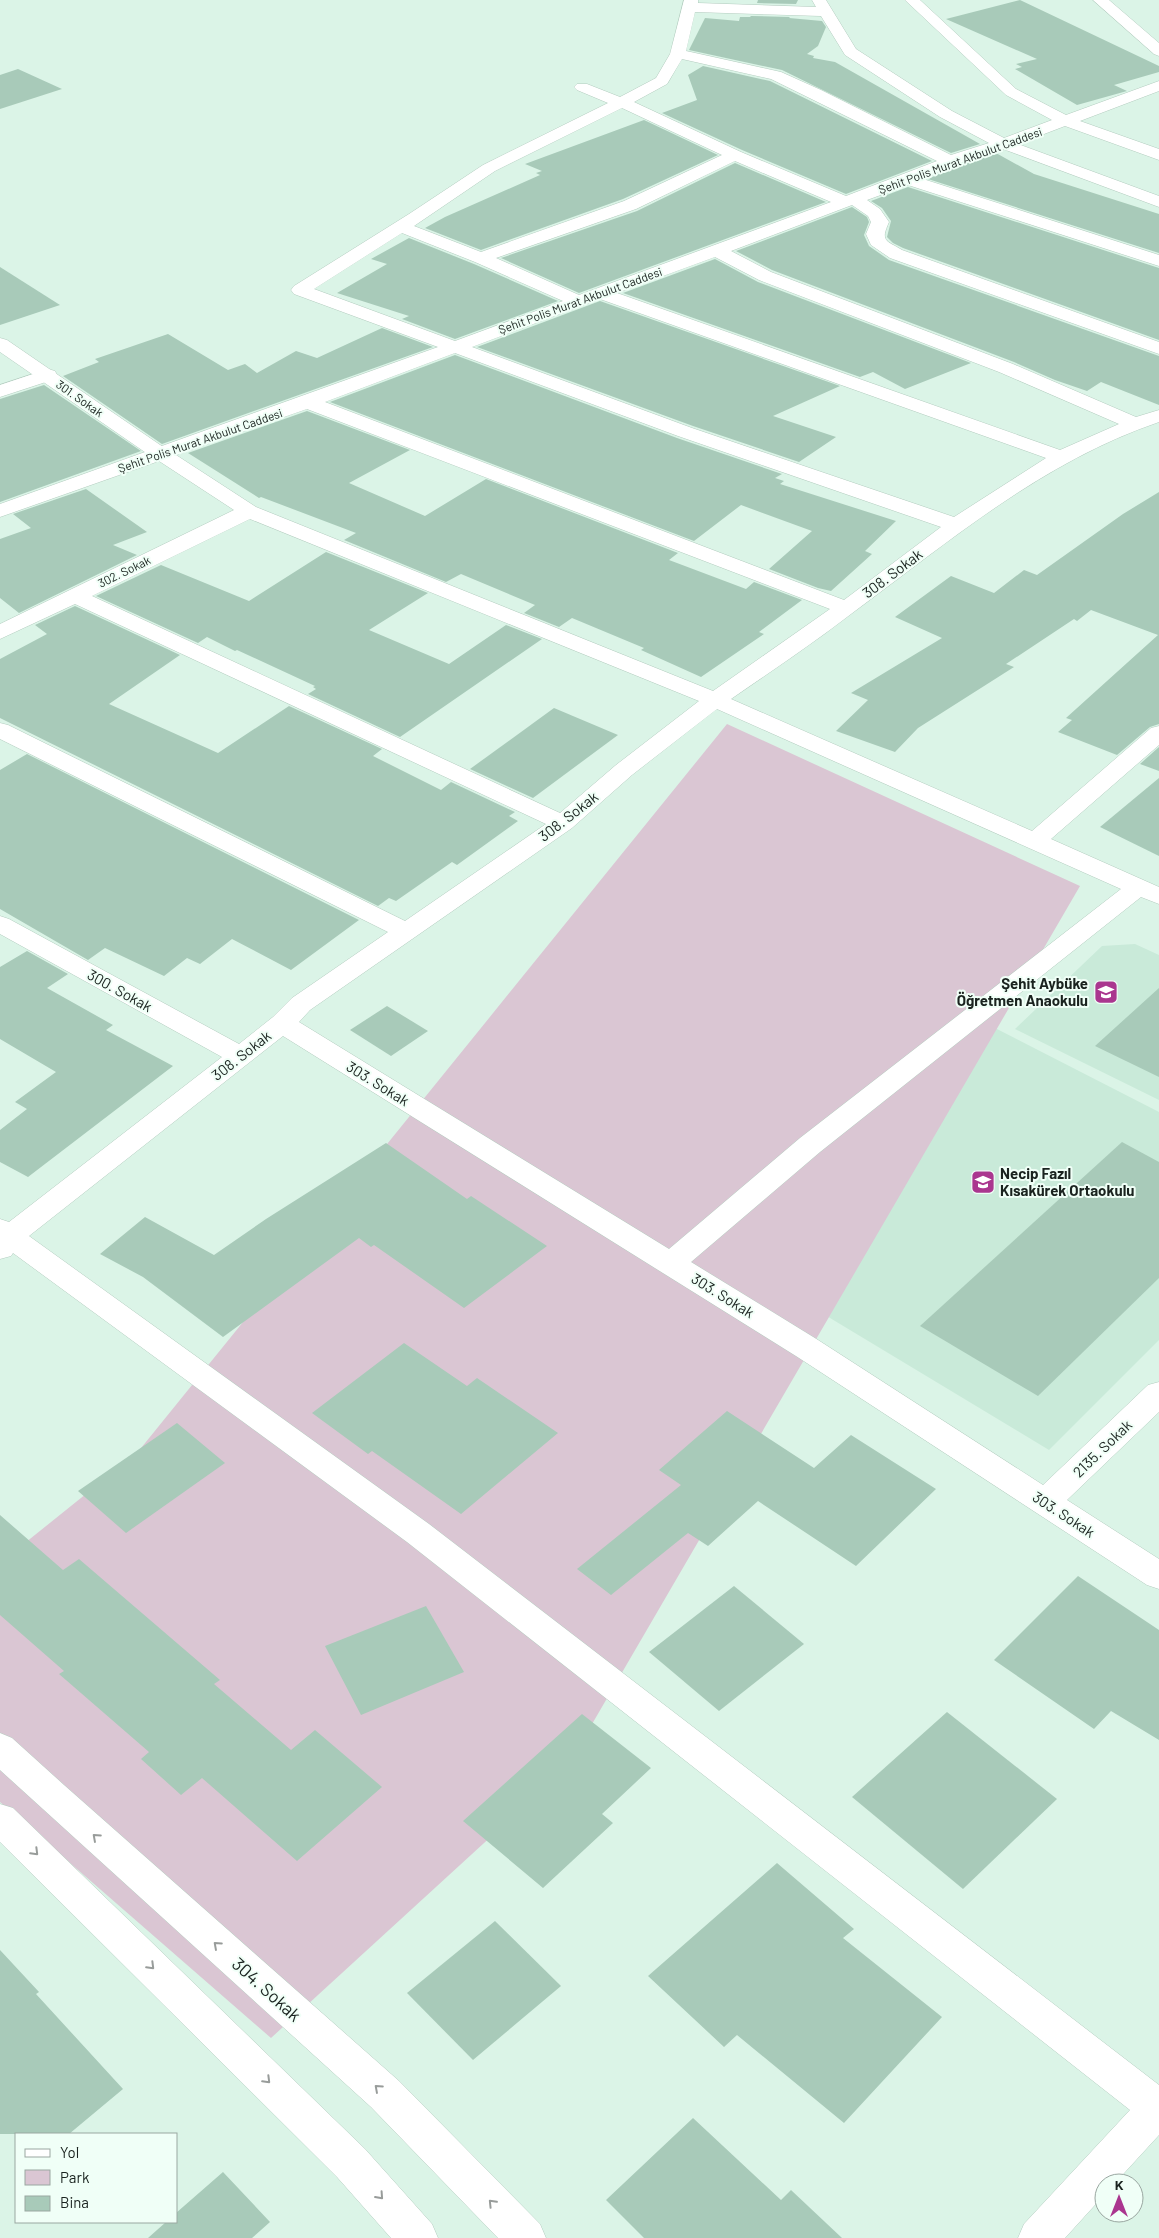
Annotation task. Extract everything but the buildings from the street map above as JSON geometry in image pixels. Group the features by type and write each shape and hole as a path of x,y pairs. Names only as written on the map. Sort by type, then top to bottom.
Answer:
{"street":[{"path":"912,0 1011,92 1064,121 1159,155"},
{"path":"1100,0 1159,51"},
{"path":"956,525 685,432 300,290 489,168 662,81 678,54 690,4 822,6 850,52 946,114 1003,144 1159,202"},
{"path":"678,54 776,75 816,93 950,161"},
{"name":"Şehit Polis Murat Akbulut Caddesi","path":"0,511 307,402 578,300 850,201 950,161 1003,144 1159,86"},
{"path":"582,88 621,102 735,155 850,201 874,213 880,222 875,234 878,241 896,254 1159,348"},
{"path":"481,258 630,205 735,155"},
{"path":"908,179 1159,261"},
{"path":"401,226 578,300"},
{"path":"716,250 765,276 1006,368 1135,424"},
{"path":"599,293 1062,457"},
{"name":"301. Sokak","path":"0,344 48,375 159,453 249,510 716,700 1034,842 1149,891"},
{"path":"0,391 48,375"},
{"path":"307,402 846,608"},
{"name":"308. Sokak","path":"4,1238 241,1056 282,1023 301,1004 562,823 624,770 716,700 846,608 956,525 1062,457 1135,424 1159,416"},
{"name":"302. Sokak","path":"0,632 249,510"},
{"path":"73,595 562,823"},
{"path":"0,730 406,931"},
{"path":"1034,842 1159,733"},
{"path":"672,1263 810,1145 1149,891"},
{"name":"300. Sokak","path":"0,924 241,1056"},
{"name":"303. Sokak","path":"282,1023 560,1196 672,1263 1159,1576"},
{"path":"4,1238 418,1533 1158,2109 1038,2238"},
{"name":"2135. Sokak","path":"1045,1502 1159,1393"},
{"name":"304. Sokak","path":"0,1748 50,1796 385,2094 526,2238"},
{"path":"0,1818 351,2163 418,2238"}],"shaded area":[{"name":"Şehit Aybüke Öğretmen Anaokulu","path":"1135,944 1159,955 1159,1100 1015,1029 1102,946"},
{"name":"Necip Fazıl Kısakürek Ortaokulu","path":"995,1028 1159,1112 1159,1340 1049,1450 722,1253"}],"green space":[{"path":"727,724 1080,886 567,1767 271,2038 0,1802 0,1563 137,1453"}],"place":[{"name":"Şehit Aybüke Öğretmen Anaokulu","path":"1106,992"},
{"name":"Necip Fazıl Kısakürek Ortaokulu","path":"983,1182"}]}
